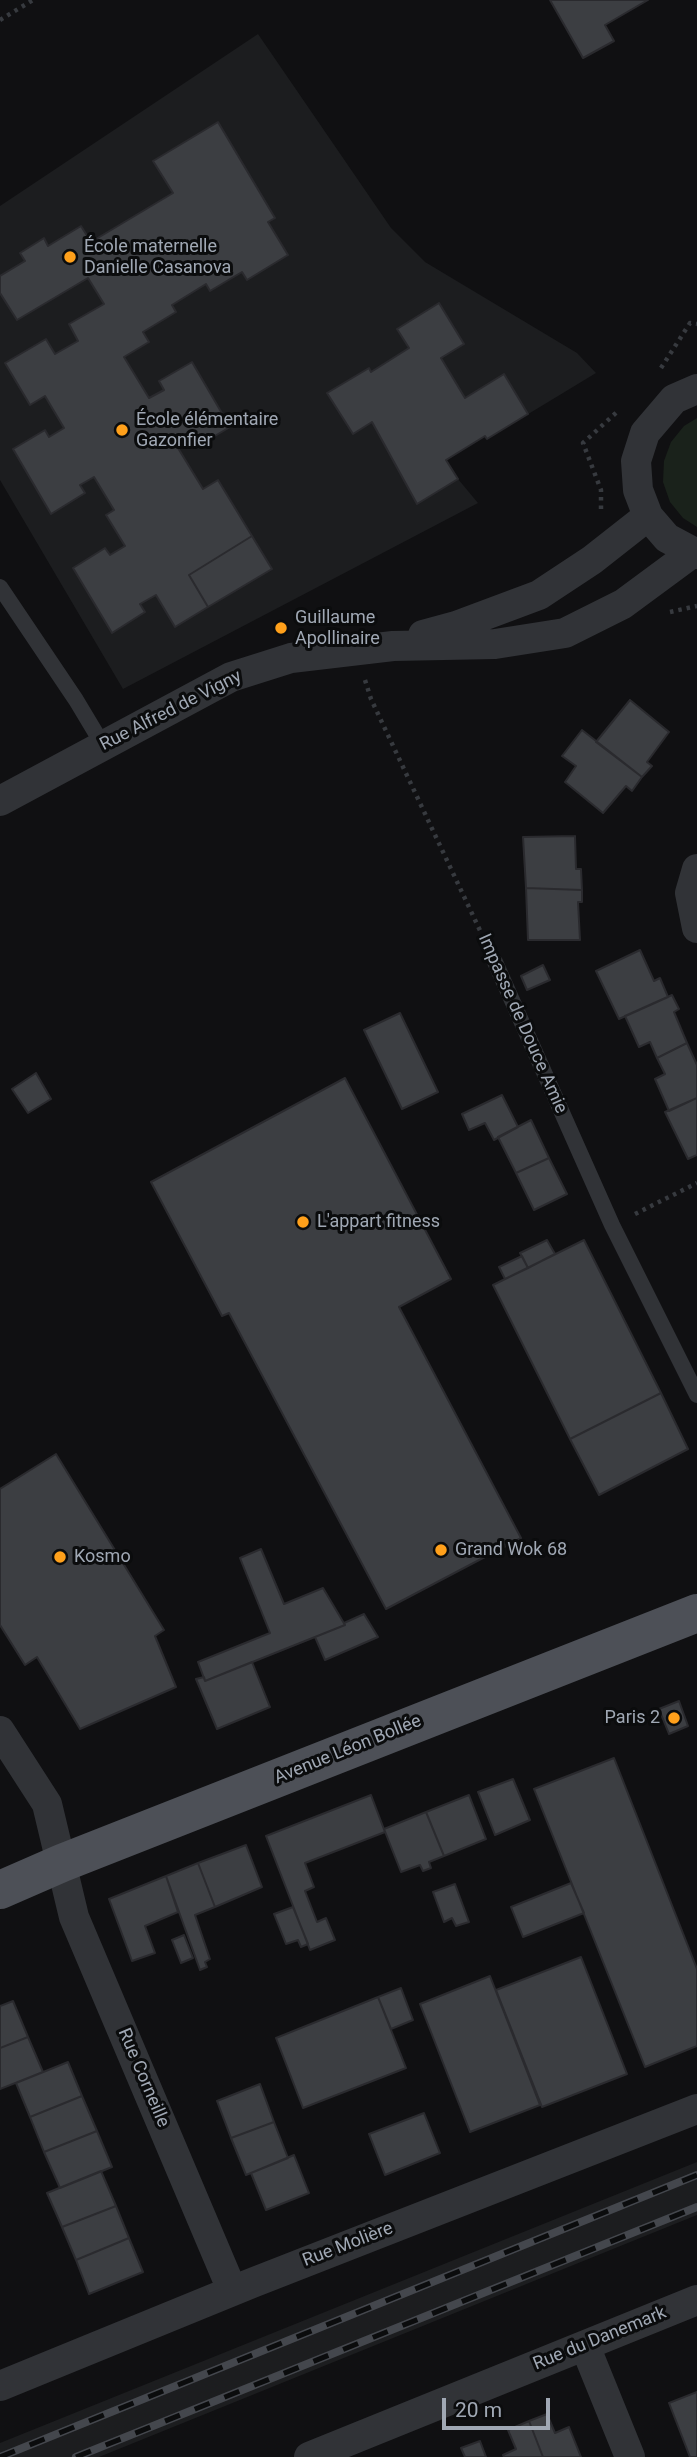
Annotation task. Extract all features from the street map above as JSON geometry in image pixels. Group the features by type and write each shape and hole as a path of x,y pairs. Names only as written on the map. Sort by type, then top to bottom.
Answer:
{"main road":[{"name":"Avenue Léon Bollée","path":"0,1889 697,1613"}],"street":[{"path":"695,554 667,538 648,516 638,490 636,461 645,432 674,400 697,389"},
{"name":"Rue Alfred de Vigny","path":"393,646 539,595 593,560 648,516"},
{"name":"Rue Alfred de Vigny","path":"0,801 231,677 291,658 393,646 495,644 565,633 623,604 695,554"},
{"path":"697,869 690,893 697,928"},
{"name":"Rue Corneille","path":"0,1731 47,1804 74,1917 232,2290"},
{"name":"Rue Molière","path":"0,2386 232,2290 697,2109"},
{"name":"Rue du Danemark","path":"309,2457 697,2300"},
{"path":"585,2346 630,2457"}],"lane":[{"path":"0,587 76,700 103,746"},
{"name":"Impasse de Douce Amie","path":"495,962 612,1225 697,1395"}],"path":[{"path":"0,20 33,0"},
{"name":"Impasse de Douce Amie","path":"355,650 371,699 495,962"},
{"path":"612,1225 697,1183"}],"shaded area":[{"path":"258,34 391,228 425,262 577,353 596,373 487,439 485,436 446,460 478,503 123,689 0,480 0,206"},
{"path":"697,418 697,527 683,518 670,502 663,482 664,461 671,442 684,426"},
{"path":"697,2162 697,2215 99,2457 0,2457 0,2443"}],"building":[{"path":"550,0 648,0 605,25 614,41 583,58"},
{"path":"218,122 275,218 268,222 288,255 247,280 242,272 210,291 206,284 172,305 176,312 143,332 149,342 124,357 149,398 164,390 159,381 192,362 230,427 198,446 193,439 178,448 203,489 218,480 252,536 189,575 208,607 175,627 156,595 140,604 145,612 112,633 73,568 105,548 110,555 125,546 106,515 114,510 94,477 80,485 85,493 51,514 13,449 45,430 49,437 64,428 45,396 30,405 5,363 46,339 55,354 78,341 69,324 104,304 88,278 17,320 0,293 0,276 25,261 20,253 44,238 48,246 81,226 91,242 173,193 153,161"},
{"path":"439,303 464,344 441,358 465,398 504,374 528,414 446,460 458,479 417,504 372,422 353,434 327,393 369,368 371,372 409,348 397,329"},
{"path":"252,536 272,569 208,607 189,575"},
{"path":"630,700 669,732 647,762 652,766 642,777 596,742"},
{"path":"582,730 642,777 632,791 626,786 603,813 565,782 576,766 562,756"},
{"path":"575,836 576,869 581,869 582,890 526,888 523,837"},
{"path":"526,888 582,890 582,902 578,902 580,940 528,940"},
{"path":"640,950 654,981 660,978 668,997 619,1019 596,971"},
{"path":"543,965 550,980 527,990 521,976"},
{"path":"672,995 679,1009 674,1012 687,1043 657,1058 650,1042 639,1047 625,1016"},
{"path":"400,1013 438,1092 402,1109 364,1030"},
{"path":"687,1043 697,1065 697,1098 669,1111 655,1079 665,1074 657,1058"},
{"path":"36,1073 51,1099 28,1113 12,1089"},
{"path":"345,1078 451,1279 399,1307 521,1538 386,1609 229,1313 222,1316 151,1182"},
{"path":"502,1095 518,1127 494,1140 485,1123 469,1130 462,1114"},
{"path":"697,1098 697,1155 688,1159 665,1112"},
{"path":"531,1120 549,1158 516,1173 498,1137"},
{"path":"549,1158 567,1194 534,1210 516,1173"},
{"path":"547,1240 555,1254 528,1268 520,1253"},
{"path":"584,1240 661,1393 570,1439 493,1285"},
{"path":"522,1256 528,1268 505,1279 499,1267"},
{"path":"661,1393 688,1449 599,1495 570,1439"},
{"name":"Kosmo","path":"56,1454 164,1630 155,1636 176,1687 80,1729 37,1657 25,1665 0,1625 0,1489"},
{"path":"261,1549 284,1604 323,1588 345,1625 205,1681 198,1662 270,1633 240,1558"},
{"path":"364,1614 378,1637 325,1660 315,1637"},
{"path":"252,1662 270,1707 217,1729 196,1679 204,1677 205,1681"},
{"name":"Paris 2","path":"679,1701 688,1726 669,1734 659,1709"},
{"path":"614,1758 697,1969 697,2046 645,2067 534,1789"},
{"path":"513,1779 530,1820 495,1835 478,1792"},
{"path":"371,1795 385,1832 305,1863 314,1887 305,1891 317,1922 326,1918 335,1940 310,1950 266,1836"},
{"path":"469,1795 486,1839 444,1856 426,1812"},
{"path":"426,1812 444,1856 429,1862 431,1868 423,1871 420,1865 401,1872 384,1829"},
{"path":"246,1845 262,1887 215,1907 198,1863"},
{"path":"198,1863 215,1907 195,1915 210,1959 205,1962 207,1967 200,1970 166,1876"},
{"path":"166,1876 178,1912 145,1926 155,1953 132,1961 109,1899"},
{"path":"571,1883 584,1913 523,1937 511,1907"},
{"path":"455,1884 469,1922 456,1926 452,1918 444,1922 433,1892"},
{"path":"293,1907 308,1944 301,1947 298,1940 286,1944 274,1914"},
{"path":"184,1935 193,1958 181,1963 172,1940"},
{"path":"581,1957 627,2074 542,2107 496,1990"},
{"path":"490,1976 540,2105 470,2132 420,2004"},
{"path":"401,1988 413,2020 391,2029 378,1997"},
{"path":"378,1997 406,2068 303,2108 276,2038"},
{"path":"13,2001 28,2037 0,2048 0,2006"},
{"path":"28,2037 43,2072 0,2089 0,2048"},
{"path":"68,2062 82,2096 30,2117 16,2083"},
{"path":"260,2084 274,2122 231,2138 217,2101"},
{"path":"82,2096 97,2131 44,2152 30,2117"},
{"path":"424,2113 440,2153 385,2175 369,2134"},
{"path":"274,2122 288,2158 246,2175 231,2138"},
{"path":"97,2131 112,2167 60,2188 44,2152"},
{"path":"294,2155 309,2193 266,2210 251,2173"},
{"path":"101,2171 116,2206 62,2227 47,2193"},
{"path":"116,2206 129,2238 76,2260 62,2227"},
{"path":"129,2238 143,2272 89,2294 76,2260"},
{"path":"697,2392 697,2457 690,2457 669,2403"},
{"path":"547,2414 555,2433 569,2427 581,2457 543,2457 529,2421"},
{"path":"529,2421 543,2457 504,2457 503,2455 516,2449 508,2430"},
{"path":"480,2441 486,2457 465,2457 461,2448"}],"railway":[{"path":"0,2457 697,2175"},
{"path":"76,2457 697,2207"}],"place":[{"name":"École maternelle Danielle Casanova","path":"70,257"},
{"name":"École élémentaire Gazonfier","path":"122,430"},
{"name":"Guillaume Apollinaire","path":"281,628"},
{"name":"L'appart fitness","path":"303,1222"},
{"name":"Grand Wok 68","path":"441,1550"},
{"name":"Kosmo","path":"60,1557"},
{"name":"Paris 2","path":"674,1718"}]}
